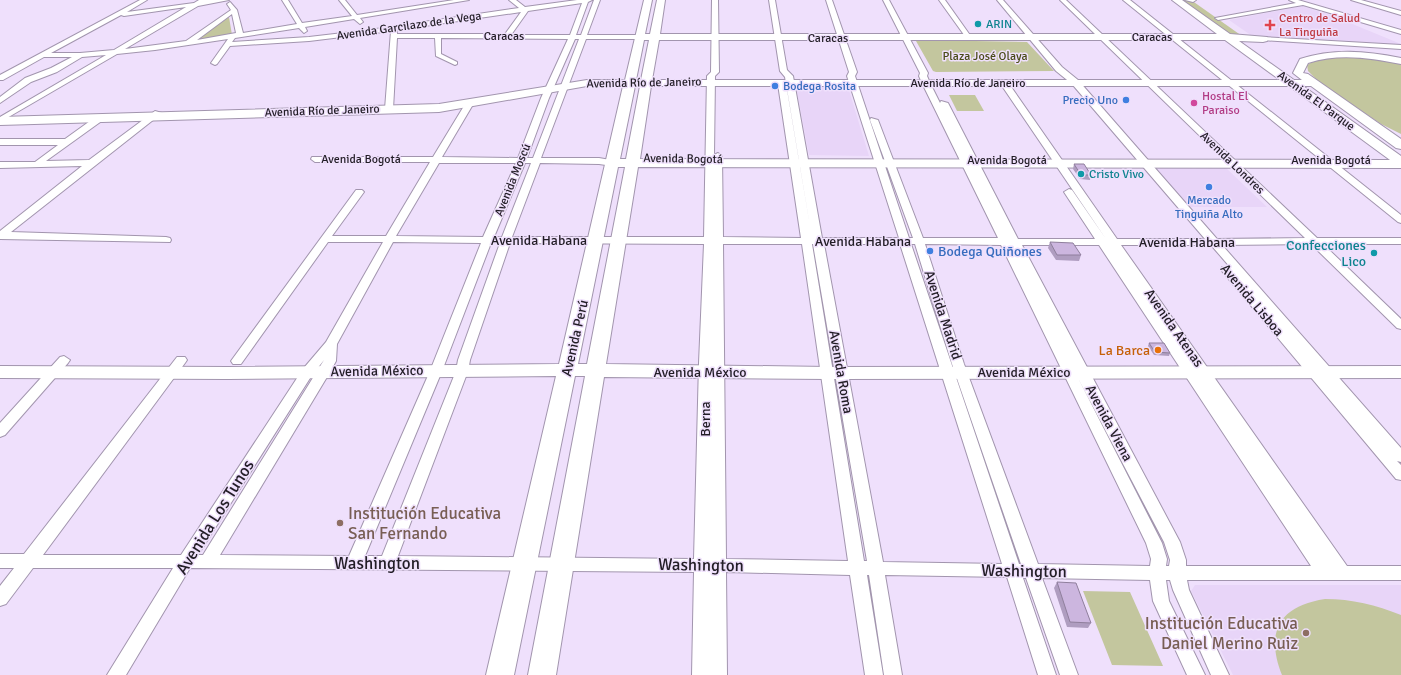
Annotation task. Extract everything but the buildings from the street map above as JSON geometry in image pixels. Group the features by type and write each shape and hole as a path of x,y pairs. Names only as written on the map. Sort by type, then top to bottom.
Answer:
{"street":[{"path":"0,78 144,0"},
{"path":"115,15 202,2 227,0 234,10 236,36 228,44 215,63"},
{"path":"285,0 309,39"},
{"path":"342,0 369,32"},
{"path":"40,55 80,55 118,52 301,26 404,7 466,0"},
{"path":"507,36 525,10 512,0"},
{"name":"Avenida Moscú","path":"354,563 438,365 487,240 522,161 550,87 565,56 586,0"},
{"name":"Avenida Garcilazo de la Vega","path":"228,44 309,39 369,32 394,32 474,17 589,0"},
{"name":"Avenida Moscú","path":"387,563 463,365 506,240 597,0"},
{"name":"Avenida Perú","path":"648,0 648,37"},
{"name":"Avenida Perú","path":"542,675 561,563 598,367 618,240 633,160 639,79 648,37 661,0"},
{"path":"715,78 716,0"},
{"name":"Avenida Roma","path":"772,0 834,368 876,569 893,675"},
{"name":"Avenida Madrid","path":"829,0 884,162 906,241 953,368 1032,571 1069,675"},
{"name":"Avenida Viena","path":"886,0 970,162 1073,367 1154,543 1159,559 1157,573 1161,601 1196,675"},
{"path":"942,0 969,38"},
{"name":"Avenida Lisboa","path":"1000,0 1316,367 1401,475"},
{"name":"Avenida Londres","path":"1064,0 1401,325"},
{"path":"1126,0 1401,220"},
{"name":"Avenida El Parque","path":"1176,0 1229,38 1296,74 1401,145"},
{"path":"1188,0 1192,0 1249,39"},
{"path":"1292,0 1401,32"},
{"path":"1218,18 1320,0"},
{"path":"1354,0 1401,13"},
{"path":"456,1 463,7"},
{"path":"1,119 202,2"},
{"path":"1318,8 1387,36"},
{"path":"186,43 234,10"},
{"path":"468,12 474,17"},
{"path":"579,17 590,17"},
{"path":"389,107 394,32"},
{"name":"Caracas","path":"394,32 438,36 571,37 1229,38 1249,39 1263,44"},
{"path":"438,36 438,54 442,58 455,63"},
{"path":"1394,39 1401,42"},
{"path":"1263,44 1335,44 1401,47"},
{"path":"1335,44 1352,55"},
{"path":"0,101 28,80 54,70 80,55"},
{"path":"565,56 576,55"},
{"path":"1296,74 1304,61 1320,56 1352,55 1401,61"},
{"name":"Avenida El Parque","path":"1296,74 1400,162"},
{"name":"Avenida Río de Janeiro","path":"1,119 389,107 439,108 550,87 565,82 587,83 639,79 1066,77 1226,79 1296,74"},
{"name":"Avenida Río de Janeiro","path":"927,78 1000,83 1066,77"},
{"name":"Berna","path":"715,78 714,240 711,367 711,565 718,675"},
{"name":"Avenida Perú","path":"500,675 596,240 609,161 639,79"},
{"name":"Avenida Atenas","path":"1000,83 1194,367 1326,574"},
{"path":"322,362 389,240 470,102"},
{"path":"0,235 91,163 155,115"},
{"name":"Avenida Río de Janeiro","path":"1,119 100,118 155,115"},
{"path":"37,164 100,118"},
{"path":"0,142 66,142"},
{"name":"Avenida Bogotá","path":"315,159 522,161 633,160 714,162 1400,162"},
{"name":"Avenida Madrid","path":"884,162 919,241 953,368 1012,570 1047,675"},
{"path":"0,171 5,165 91,163"},
{"path":"237,361 359,192"},
{"path":"0,235 166,240"},
{"name":"Avenida Habana","path":"326,239 1110,242 1313,240 1401,241"},
{"name":"Avenida México","path":"0,360 59,366 177,366 322,362"},
{"name":"Avenida México","path":"177,366 237,361 598,367 834,368 1316,367 1401,362"},
{"name":"Avenida Los Tunos","path":"116,675 186,561 322,362"},
{"name":"Avenida Los Tunos","path":"207,562 322,362"},
{"path":"0,432 59,366"},
{"name":"Avenida México","path":"0,372 59,366"},
{"path":"0,599 177,366"},
{"name":"Avenida Viena","path":"1073,367 1172,542 1178,560 1177,573 1186,602 1220,675"},
{"name":"Avenida Atenas","path":"1194,367 1343,574"},
{"name":"Avenida Lisboa","path":"1316,367 1401,457"},
{"name":"Avenida México","path":"1316,367 1401,372"},
{"name":"Avenida Roma","path":"834,368 858,569 874,675"},
{"name":"Washington","path":"0,561 561,563 1157,573 1401,573"},
{"name":"Berna","path":"701,675 711,565"}],"shaded area":[{"name":"Centro de Salud La Tinguiña","path":"1302,6 1333,16 1401,44 1401,46 1260,38 1252,36 1229,20"},
{"path":"796,87 848,87 869,156 809,155"},
{"name":"Mercado Tinguiña Alto","path":"1154,167 1225,167 1267,207 1190,207"},
{"name":"Institución Educativa Daniel Merino Ruiz","path":"1195,585 1401,585 1401,675 1233,675 1191,591"}],"green space":[{"path":"1176,0 1191,0 1242,36 1227,35"},
{"path":"229,17 232,35 194,41"},
{"name":"Plaza José Olaya","path":"916,41 1027,42 1054,71 936,72 933,71"},
{"path":"1342,57 1364,58 1401,64 1401,134 1381,124 1319,82 1308,71 1307,65 1316,60"},
{"path":"949,95 975,95 984,111 957,111"},
{"path":"1083,591 1130,592 1163,666 1112,665"},
{"path":"1325,599 1364,603 1401,615 1401,675 1282,675 1277,660 1275,646 1276,634 1280,624 1287,615 1296,608"}],"place":[{"name":"ARIN","path":"978,24"},
{"name":"Centro de Salud La Tinguiña","path":"1270,25"},
{"name":"Bodega Rosita","path":"775,86"},
{"name":"Precio Uno","path":"1126,100"},
{"name":"Hostal El Paraiso","path":"1194,103"},
{"name":"Cristo Vivo","path":"1081,174"},
{"name":"Mercado Tinguiña Alto","path":"1209,187"},
{"name":"Bodega Quiñones","path":"930,251"},
{"name":"Confecciones Lico","path":"1374,253"},
{"name":"La Barca","path":"1158,350"},
{"name":"Institución Educativa San Fernando","path":"340,523"},
{"name":"Institución Educativa Daniel Merino Ruiz","path":"1306,633"}]}
